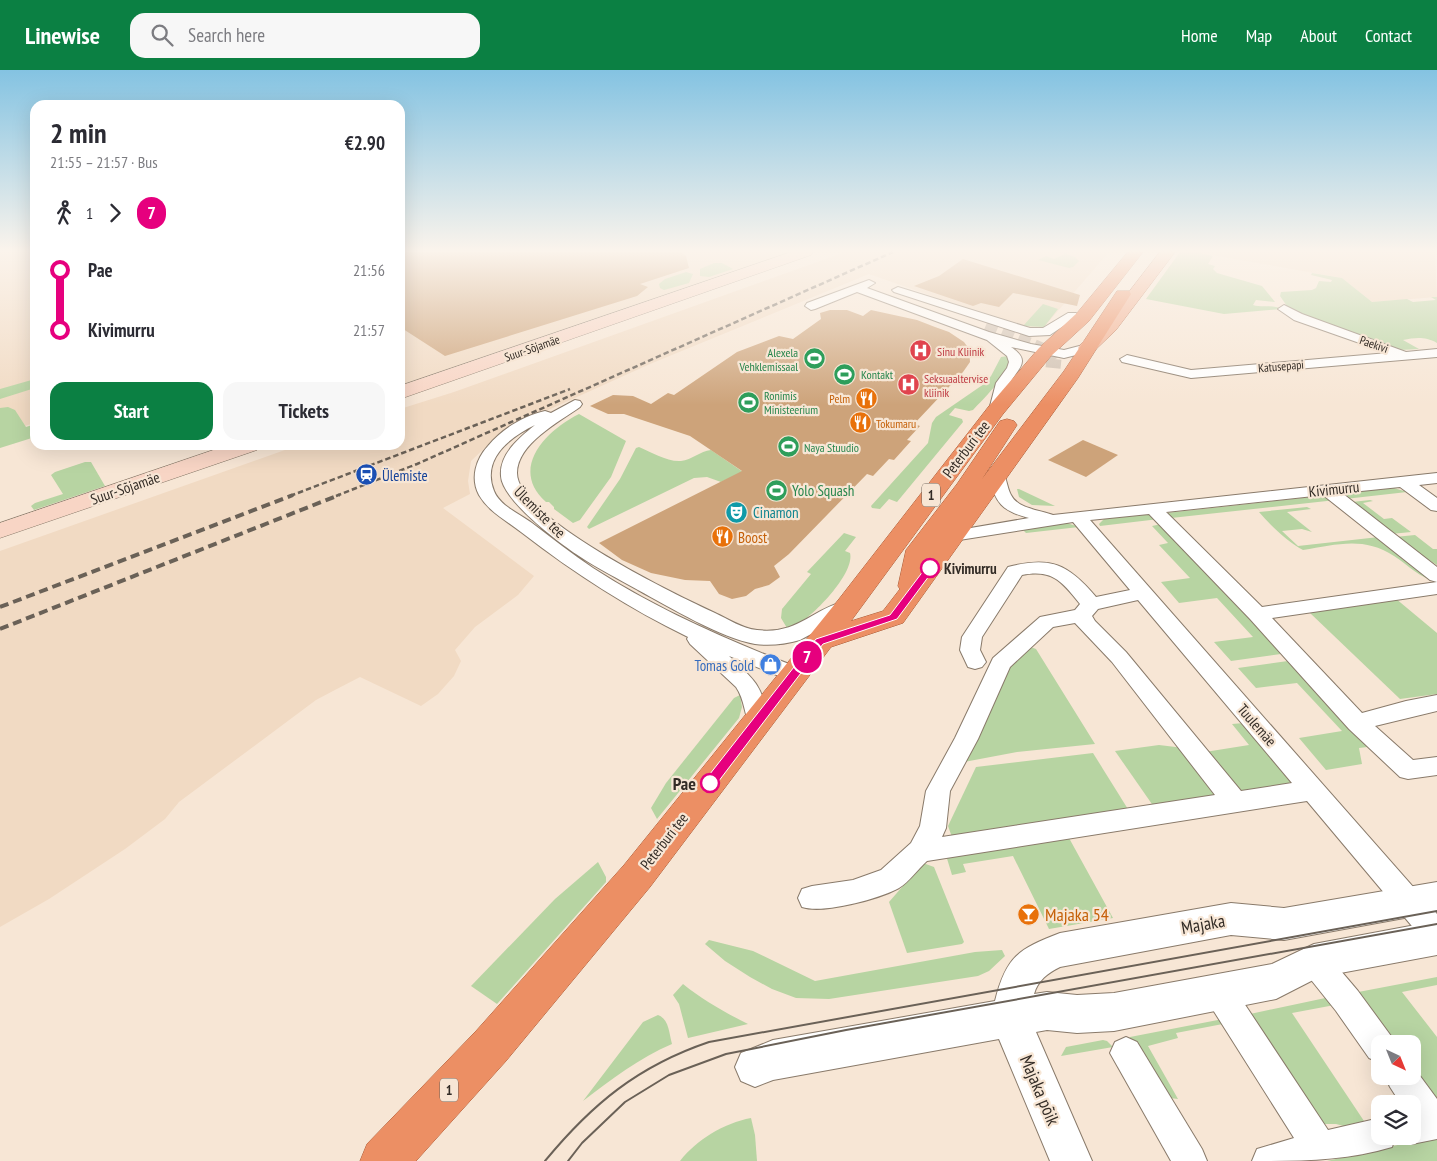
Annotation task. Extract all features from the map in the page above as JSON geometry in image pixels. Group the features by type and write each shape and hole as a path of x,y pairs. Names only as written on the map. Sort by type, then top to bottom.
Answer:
{"highway":[{"name":"1","path":"1052,353 1072,316 1082,303"},
{"name":"Peterburi tee","path":"384,1161 491,1046 637,876 759,722 996,410 1052,353 1094,303"},
{"path":"820,641 900,608 1071,374 1116,303"},
{"path":"900,608 919,550 968,484 1052,353"}],"main road":[{"name":"Suur-Sõjamäe","path":"405,391 659,303"},
{"path":"1087,348 1112,325 1129,303"},
{"name":"Suur-Sõjamäe","path":"0,531 235,450"}],"street":[{"path":"811,306 820,303"},
{"path":"914,303 1052,353 1064,354 1087,348"},
{"path":"914,303 986,330 1013,354 1016,362 1014,369 1002,383 996,410"},
{"path":"940,303 1029,332 1046,332 1072,316"},
{"name":"Paekivi","path":"1284,309 1298,317 1437,365"},
{"name":"Katusepapi","path":"1127,359 1191,374 1437,353"},
{"name":"Ülemiste tee","path":"794,674 684,628 558,552 496,504 485,491 484,461 495,446 515,431 538,418 575,404 540,429 517,450 509,466 508,478 516,493 573,544 586,553 685,606 741,633 755,637 773,638 793,635 849,605"},
{"name":"Kivimurru","path":"997,476 1000,493 1007,503 1014,508 1052,519"},
{"name":"Kivimurru","path":"954,536 1052,519 1437,478"},
{"path":"1404,482 1437,506"},
{"path":"1327,490 1437,576"},
{"path":"1153,508 1257,614 1357,723 1408,770 1437,766"},
{"name":"Tuulemäe","path":"1077,516 1312,790 1423,899 1434,942"},
{"path":"975,662 970,650 972,637 1015,572 1032,567 1048,567 1061,571 1070,578 1086,610 1086,624 1119,657 1235,802"},
{"path":"1257,614 1437,588"},
{"path":"812,898 853,892 890,879 920,851 933,828 938,791 966,739 1001,663 1046,622 1086,610 1112,598 1143,593"},
{"name":"Ülemiste tee","path":"684,628 744,682 756,702 759,722"},
{"path":"1357,723 1406,708 1437,703"},
{"path":"920,851 1312,790"},
{"name":"Majaka","path":"1013,1006 1024,973 1031,962 1060,950 1232,919 1284,924 1423,899"},
{"path":"755,1067 773,1060 871,1043 1013,1006 1047,1011 1104,1014 1276,981 1314,961 1434,942"},
{"path":"1314,961 1347,1001 1371,1035"},
{"path":"1219,992 1321,1149"},
{"name":"Majaka põik","path":"1013,1006 1071,1161"},
{"path":"1126,1053 1190,1161"},
{"path":"1406,1085 1428,1124"},
{"path":"1269,1161 1371,1137"}],"shaded area":[{"path":"0,303 30,303 30,424 0,433"},
{"path":"405,303 642,303 405,384"},
{"path":"703,303 799,303 650,364 515,425 494,439 471,461 468,481 470,494 443,508 534,576 518,595 475,627 455,650 461,661 454,676 438,694 421,706 360,677 316,700 179,802 165,819 125,849 49,899 0,927 0,551 285,450 405,450 405,407 454,392"},
{"path":"952,303 1065,303 1044,327 1021,327"}],"green space":[{"path":"1166,303 1254,303 1253,305 1282,309 1224,314"},
{"path":"1285,303 1437,303 1437,343 1424,338 1403,340 1419,349 1400,350 1319,323 1289,309"},
{"path":"1043,304 1058,309 1044,327 1023,326"},
{"path":"1008,356 1009,362 1002,376 973,410 955,408 949,415 962,419 963,422 897,502 889,499 880,509 872,508 871,506 928,443 932,423 936,417 984,384 991,376 1001,357"},
{"path":"30,380 30,390 0,399 0,389"},
{"path":"8,407 15,410 26,427 30,426 30,439 0,448 0,408"},
{"path":"579,414 626,441 611,477 580,520 573,523 554,509 549,502 546,502 535,489 531,477 531,464 536,452 554,430"},
{"path":"639,447 676,461 689,459 711,450 743,472 721,482 707,477 694,478 589,529 587,527 620,479 636,448"},
{"path":"85,462 91,462 105,486 34,510 31,506 35,503 63,494 51,475"},
{"path":"1394,488 1407,492 1345,499 1337,494"},
{"path":"1017,489 1055,506 1032,505 1019,497"},
{"path":"1329,495 1336,500 1171,518 1166,513"},
{"path":"1373,501 1363,503 1384,519 1392,518 1411,532 1391,534 1352,502"},
{"path":"1307,507 1311,509 1287,512 1312,532 1302,529 1282,531 1298,546 1379,537 1437,580 1437,582 1420,574 1383,550 1371,546 1338,544 1303,550 1291,543 1259,512"},
{"path":"1154,514 1159,519 1100,526 1099,524 1104,519"},
{"path":"1067,523 1079,527 1026,533 1021,528"},
{"path":"1166,523 1288,653 1231,661 1214,642 1253,637 1217,598 1179,603 1161,582 1190,578 1159,545 1168,543 1152,526"},
{"path":"844,533 856,537 845,551 850,553 850,561 841,581 825,601 808,617 798,624 787,628 781,618 782,609 811,574 807,572"},
{"path":"1415,535 1433,549 1437,549 1437,565 1429,560 1424,560 1395,537"},
{"path":"1395,598 1437,633 1437,694 1400,699 1309,612"},
{"path":"1028,646 1036,649 1095,744 1017,752 964,762 1004,674"},
{"path":"1295,660 1376,746 1359,748 1362,764 1326,770 1299,738 1342,731 1297,683 1256,688 1238,668"},
{"path":"740,695 742,707 739,718 657,819 651,808 666,783 734,698"},
{"path":"1244,723 1294,782 1237,793 1205,752 1249,745 1232,724"},
{"path":"1159,745 1184,748 1222,797 1154,807 1115,751"},
{"path":"1093,753 1131,814 953,840 948,826 976,767"},
{"path":"1069,838 1113,918 1049,929 1013,856 963,864 966,872 952,875 945,852"},
{"path":"598,862 606,877 606,882 497,1004 471,986 555,899"},
{"path":"923,863 934,867 964,942 962,944 907,953 889,902"},
{"path":"709,940 753,951 815,981 975,952 1002,950 1005,956 989,971 978,976 829,999 796,998 772,989 725,961 705,944"},
{"path":"1437,977 1437,985 1402,992 1437,1037 1437,1107 1419,1085 1421,1085 1421,1035 1381,1035 1353,993"},
{"path":"683,984 714,1006 748,1024 688,1038 679,1004 673,995"},
{"path":"1330,997 1340,1004 1292,1013 1366,1124 1351,1128 1336,1124 1321,1124 1250,1014"},
{"path":"658,1015 666,1023 672,1044 637,1062 583,1101 643,1022"},
{"path":"1223,1019 1228,1023 1176,1033 1178,1038 1148,1046 1178,1099 1170,1098 1128,1040 1130,1037"},
{"path":"1103,1040 1113,1047 1061,1056 1066,1047"},
{"path":"751,1118 755,1135 757,1161 680,1161 702,1139 721,1128"},
{"path":"1437,1136 1437,1161 1327,1161 1397,1145 1421,1145 1421,1140"}],"building":[{"path":"405,303 615,303 445,356 405,330"},
{"path":"964,303 1003,303 999,307 981,303 973,306"},
{"path":"1062,303 1078,303 1077,306"},
{"path":"830,310 847,310 863,316 871,310 917,320 949,332 964,342 969,349 970,362 963,372 914,424 920,426 907,440 911,441 894,460 889,459 873,476 867,474 789,554 774,566 780,577 769,585 755,589 746,596 732,599 719,594 710,581 685,580 651,573 622,560 599,543 742,471 690,436 624,414 608,414 590,406 613,395 633,396 651,404 668,393 674,395 737,352 779,336 793,339 821,319 820,313"},
{"path":"1083,440 1118,455 1086,477 1048,460"}],"tunnel":[{"path":"986,325 1048,351 1054,360"},
{"path":"1053,368 1054,360"}],"tram line":[{"path":"545,1161 580,1122 618,1089 660,1063 709,1042 1437,911"},
{"path":"568,1161 582,1143 625,1102 669,1075 726,1054 846,1030 1437,924"}],"railway":[{"path":"336,496 417,464 779,303"},
{"path":"290,496 570,389"},
{"path":"0,607 293,495"},
{"path":"0,629 339,495"}],"bus line":[{"name":"7","path":"710,783 820,641 893,617 930,568"}],"place":[{"name":"Sinu Kliinik","path":"921,351"},
{"name":"Alexela Vehklemissaal","path":"814,359"},
{"name":"Kontakt","path":"845,374"},
{"name":"Seksuaaltervise kliinik","path":"908,385"},
{"name":"Pelm","path":"866,398"},
{"name":"Ronimis Ministeerium","path":"748,402"},
{"name":"Tokumaru","path":"860,423"},
{"name":"Naya Stuudio","path":"788,447"},
{"name":"Ülemiste","path":"366,475"},
{"name":"Yolo Squash","path":"776,490"},
{"name":"Cinamon","path":"737,512"},
{"name":"Boost","path":"722,537"},
{"name":"Kivimurru","path":"930,568"},
{"name":"Tomas Gold","path":"770,665"},
{"name":"Pae","path":"710,783"},
{"name":"Majaka 54","path":"1029,914"}]}
